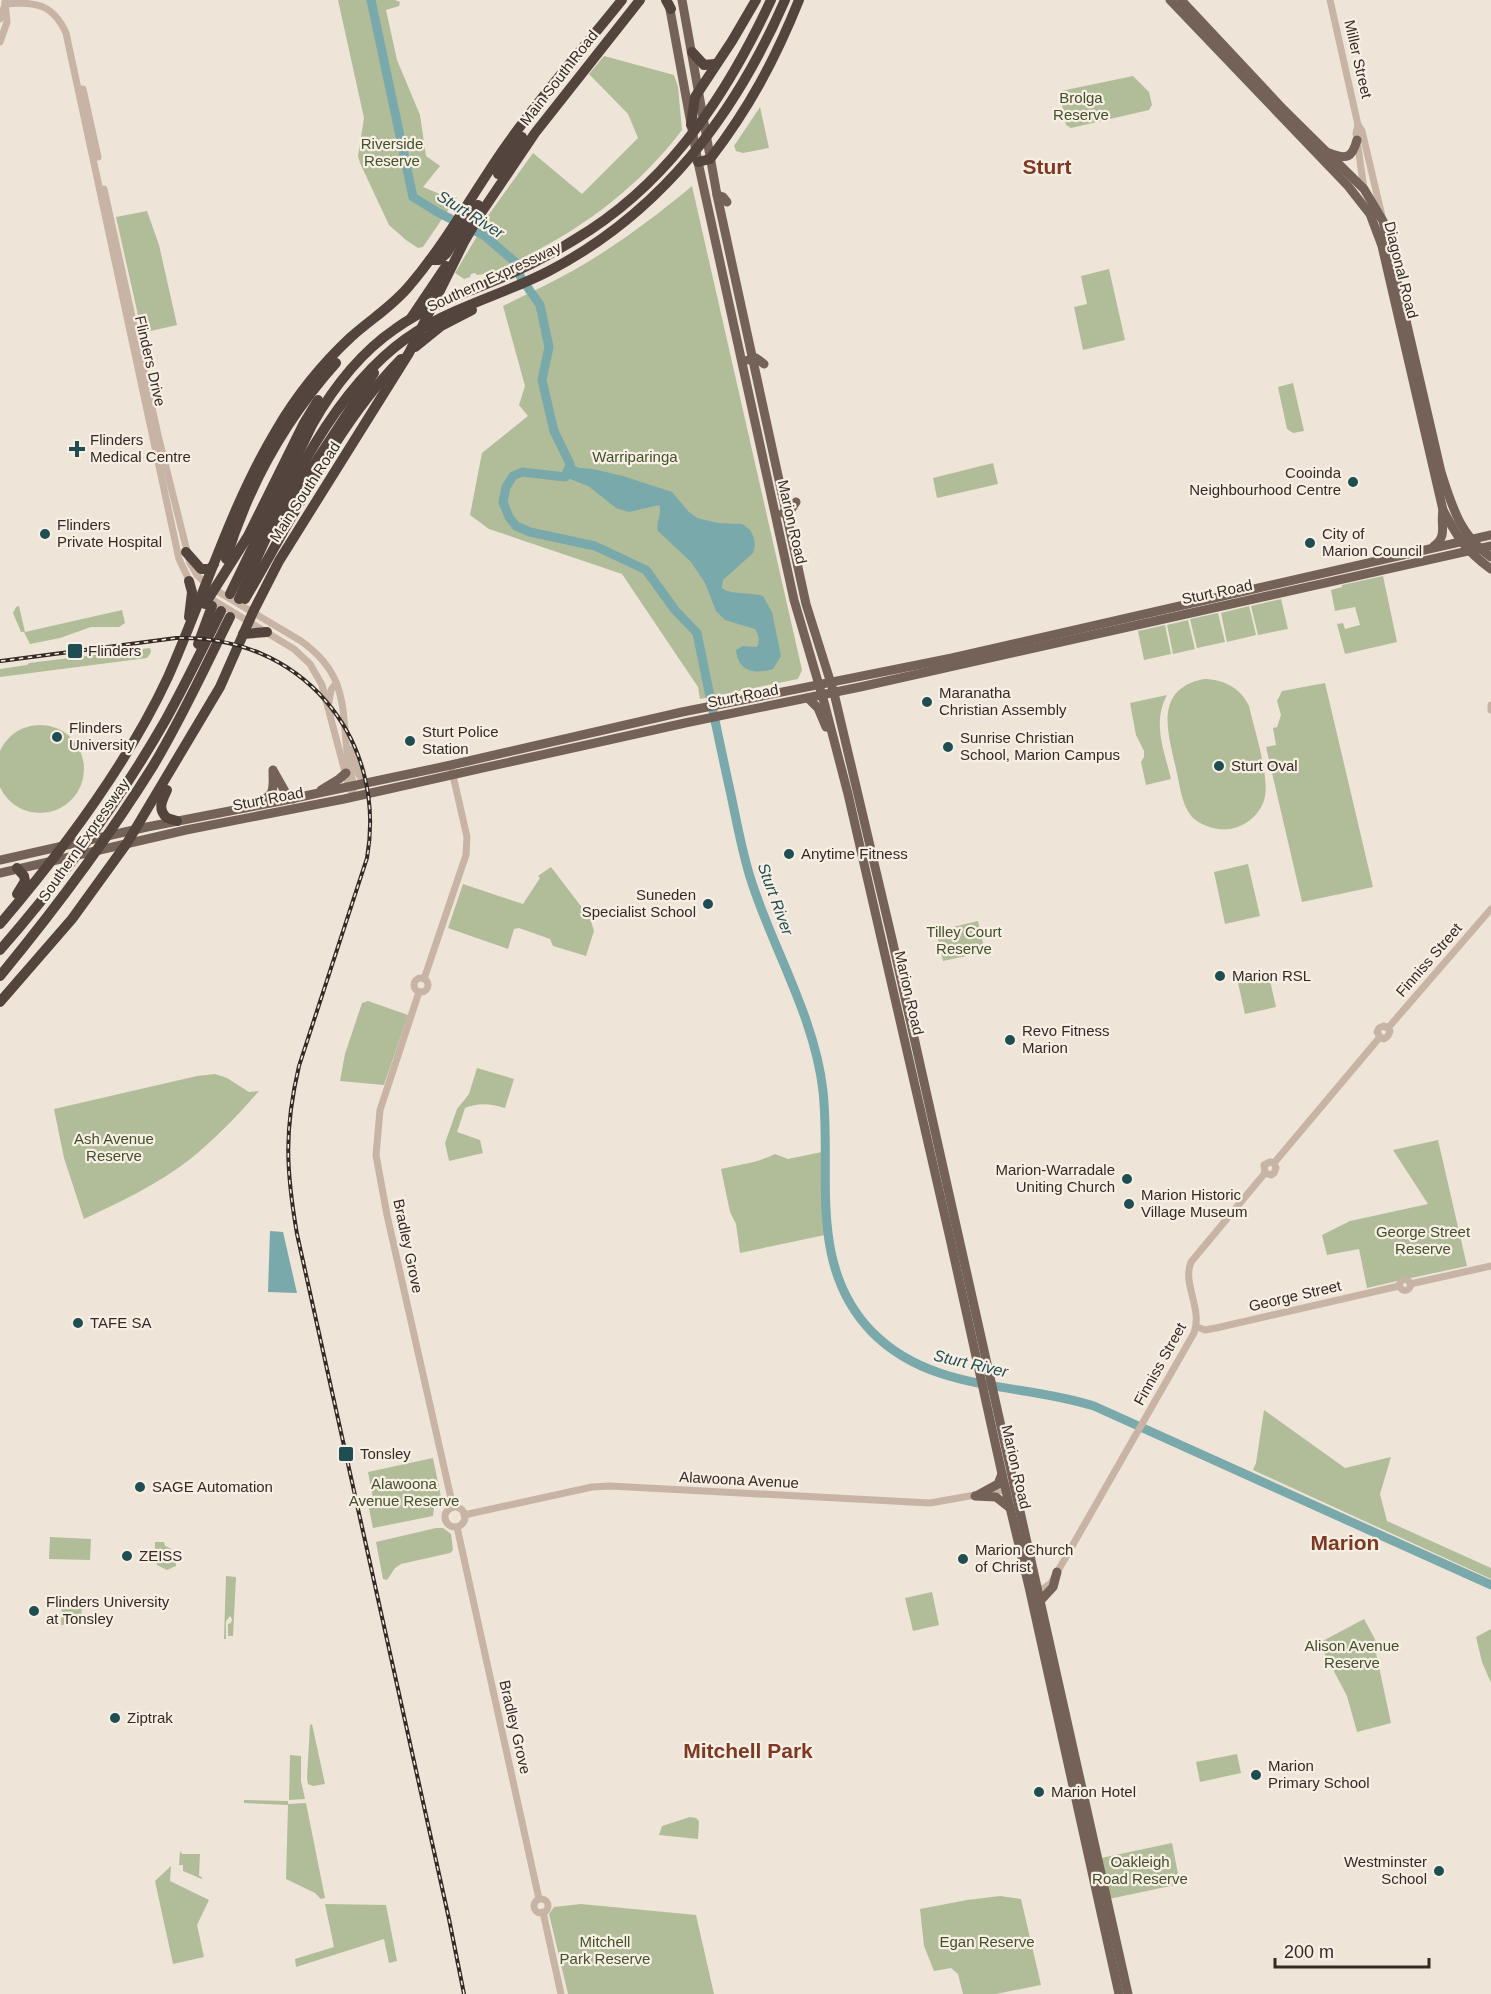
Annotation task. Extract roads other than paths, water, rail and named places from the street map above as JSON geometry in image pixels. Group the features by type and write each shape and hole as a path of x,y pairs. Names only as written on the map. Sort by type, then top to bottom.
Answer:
{"highway":[{"name":"Main South Road","path":"1,922 52,859 64,851 127,750 161,690 176,657 222,598 279,561 410,353 441,287 458,235 475,208 503,151 512,144 622,0"},
{"name":"Main South Road","path":"0,1002 72,919 127,843 220,687 243,634 222,598 215,563 234,511 253,470 291,408 332,356 409,287 430,260 458,235 475,208 516,160 569,87 640,0"},
{"path":"691,125 693,101 756,0"},
{"name":"Southern Expressway","path":"0,950 60,878 96,830 153,740 183,687 222,598 320,411 354,366 396,328 439,305 528,265 584,234 643,188 684,145 712,108 737,67 771,0"},
{"name":"Southern Expressway","path":"0,976 63,898 114,827 166,742 216,646 222,598 279,511 333,414 346,396 394,348 429,323 534,278 589,247 630,218 692,161 752,69 785,0"},
{"path":"692,161 710,159 750,103 765,78 799,0"},
{"path":"692,52 704,65 715,64"},
{"path":"475,208 512,144 522,137 569,87"},
{"path":"512,144 516,160"},
{"path":"222,598 425,297 458,235"},
{"path":"222,598 324,464 369,395 392,369 441,326 515,287"},
{"path":"222,598 237,528 260,476 293,418 328,372 385,310"},
{"path":"279,561 336,457 375,395 410,354 464,314"},
{"path":"230,560 248,536 304,423 325,390 355,356 372,341 396,328"},
{"path":"182,553 201,569 210,569 215,563"},
{"path":"176,657 190,615 192,592 222,598"},
{"path":"243,634 267,632"},
{"path":"177,821 165,816 160,805 177,770 181,754"},
{"path":"1,922 8,905 24,884 24,876 17,868"}],"main road":[{"name":"Marion Road","path":"682,0 710,159 744,323 772,441 806,604 838,707 892,939 990,1378 990,1401 1002,1474 1010,1488 1010,1508 1035,1591 1119,1994"},
{"name":"Diagonal Road","path":"1170,0 1182,5 1284,110 1370,214 1382,246 1443,510 1468,551 1491,570"},
{"name":"Marion Road","path":"668,3 691,125 692,161 708,209 799,621 838,754 979,1373 990,1401 1128,1994"},
{"path":"1327,152 1337,156 1348,156 1352,154 1357,140"},
{"name":"Diagonal Road","path":"1314,145 1327,152 1364,189 1383,221 1441,472 1452,507 1471,540 1479,549 1491,556"},
{"path":"1364,189 1370,214"},
{"path":"708,209 712,198 717,195 728,202"},
{"path":"732,318 744,323"},
{"path":"745,380 747,362 757,359 764,364"},
{"path":"762,455 768,455 772,441"},
{"path":"774,507 779,512 786,513 793,508 796,502"},
{"path":"1432,548 1440,541 1444,533 1443,510"},
{"name":"Sturt Road","path":"0,860 113,846 355,797 724,715 834,693 954,662 1491,535"},
{"name":"Sturt Road","path":"64,851 77,842 293,799 721,704 954,662 1491,546"},
{"path":"1450,554 1469,559 1491,570"},
{"path":"824,664 837,677 849,680"},
{"path":"756,697 805,684 811,678 813,666"},
{"path":"838,707 843,699 860,687"},
{"path":"808,698 818,708 838,754"},
{"path":"251,807 272,794 273,770 288,795 293,799"},
{"path":"314,794 346,773"},
{"path":"866,872 871,853"},
{"path":"0,873 52,859"},
{"path":"975,1496 998,1485 1002,1474"},
{"path":"975,1496 996,1497 1010,1508"},
{"path":"1035,1591 1053,1587 1057,1572"}],"street":[{"name":"Flinders Drive","path":"34,0 51,7 62,17 69,32 156,427 182,553 181,567 222,598"},
{"name":"Miller Street","path":"1330,0 1358,125 1357,140 1364,189"},
{"name":"Flinders Drive","path":"3,8 25,3 49,9 59,19 66,33 182,553 193,570 222,598"},
{"path":"0,42 3,8 15,9 25,3"},
{"name":"Miller Street","path":"1358,125 1362,131 1383,221"},
{"path":"222,598 307,660 322,685 346,773 352,786"},
{"path":"222,598 275,624 313,651 326,665 336,683 343,704 347,755 355,797"},
{"path":"307,660 313,651"},
{"path":"322,685 336,683"},
{"path":"329,710 331,690 336,683"},
{"path":"346,732 353,760 364,783"},
{"path":"451,765 453,775"},
{"name":"Bradley Grove","path":"453,775 466,837 466,855 424,978 428,981 429,987 425,992 419,992 380,1110 376,1155 392,1237 453,1507"},
{"name":"Finniss Street","path":"1035,1591 1057,1572 1197,1327 1198,1316 1188,1272 1191,1262 1265,1173 1271,1175 1274,1173 1276,1168 1274,1163 1380,1037 1384,1039 1388,1036 1390,1032 1388,1028 1491,909"},
{"name":"George Street","path":"1197,1327 1205,1330 1216,1329 1399,1286 1406,1291 1410,1288 1410,1284 1491,1266"},
{"name":"Alawoona Avenue","path":"464,1515 592,1487 610,1486 930,1503 1010,1488"},
{"path":"453,1507 462,1510 464,1515 464,1521 457,1527 451,1526 445,1520 447,1510 453,1507"},
{"name":"Bradley Grove","path":"457,1527 539,1899 545,1900 547,1904 547,1909 543,1912 561,1994"}],"water":[{"path":"570,464 623,476 672,492 697,518 718,523 742,524 750,530 755,545 753,553 723,580 722,588 730,592 763,596 772,612 781,656 773,669 753,671 740,663 736,650 743,646 757,647 759,640 755,629 725,620 716,611 705,583 691,562 658,531 659,505 629,512 616,508 588,486 565,477"},
{"path":"270,1231 283,1232 297,1293 268,1292"}],"waterway":[{"name":"Sturt River","path":"371,0 413,197 485,236 515,262 521,278 540,305 549,347 542,380 554,431 570,464 565,477 522,472 513,476 506,487 503,502 509,517 516,526 530,532 595,546 646,570 675,610 697,633 748,869 760,906 803,1010 819,1064 825,1123 826,1218 830,1248 838,1278 852,1306 872,1332 896,1352 921,1366 977,1383 1065,1398 1094,1406 1491,1585"}],"railway":[{"path":"1,661 176,638 221,641 261,654 296,674 326,701 348,734 363,772 370,814 367,858 299,1066 289,1130 289,1170 297,1234 464,1994"}],"place":[{"name":"Flinders Medical Centre","path":"77,449"},
{"name":"Cooinda Neighbourhood Centre","path":"1353,482"},
{"name":"Flinders Private Hospital","path":"45,534"},
{"name":"City of Marion Council","path":"1310,543"},
{"name":"Flinders","path":"75,651"},
{"name":"Maranatha Christian Assembly","path":"927,702"},
{"name":"Flinders University","path":"57,737"},
{"name":"Sturt Police Station","path":"410,741"},
{"name":"Sunrise Christian School, Marion Campus","path":"948,747"},
{"name":"Sturt Oval","path":"1219,766"},
{"name":"Anytime Fitness","path":"789,854"},
{"name":"Suneden Specialist School","path":"708,904"},
{"name":"Marion RSL","path":"1220,976"},
{"name":"Revo Fitness Marion","path":"1010,1040"},
{"name":"Marion-Warradale Uniting Church","path":"1127,1179"},
{"name":"Marion Historic Village Museum","path":"1129,1204"},
{"name":"TAFE SA","path":"78,1323"},
{"name":"Tonsley","path":"346,1454"},
{"name":"SAGE Automation","path":"140,1487"},
{"name":"ZEISS","path":"127,1556"},
{"name":"Marion Church of Christ","path":"963,1559"},
{"name":"Flinders University at Tonsley","path":"34,1611"},
{"name":"Ziptrak","path":"115,1718"},
{"name":"Marion Primary School","path":"1256,1775"},
{"name":"Marion Hotel","path":"1039,1792"},
{"name":"Westminster School","path":"1439,1871"}],"district":[{"name":"Sturt","path":"1047,167"},
{"name":"Marion","path":"1345,1543"},
{"name":"Mitchell Park","path":"748,1751"}],"park label":[{"name":"Brolga Reserve","path":"1081,106"},
{"name":"Riverside Reserve","path":"392,152"},
{"name":"Warriparinga","path":"635,457"},
{"name":"Tilley Court Reserve","path":"964,940"},
{"name":"Ash Avenue Reserve","path":"114,1148"},
{"name":"George Street Reserve","path":"1423,1240"},
{"name":"Alawoona Avenue Reserve","path":"404,1492"},
{"name":"Alison Avenue Reserve","path":"1352,1654"},
{"name":"Oakleigh Road Reserve","path":"1140,1870"},
{"name":"Egan Reserve","path":"987,1942"},
{"name":"Mitchell Park Reserve","path":"605,1950"}]}
